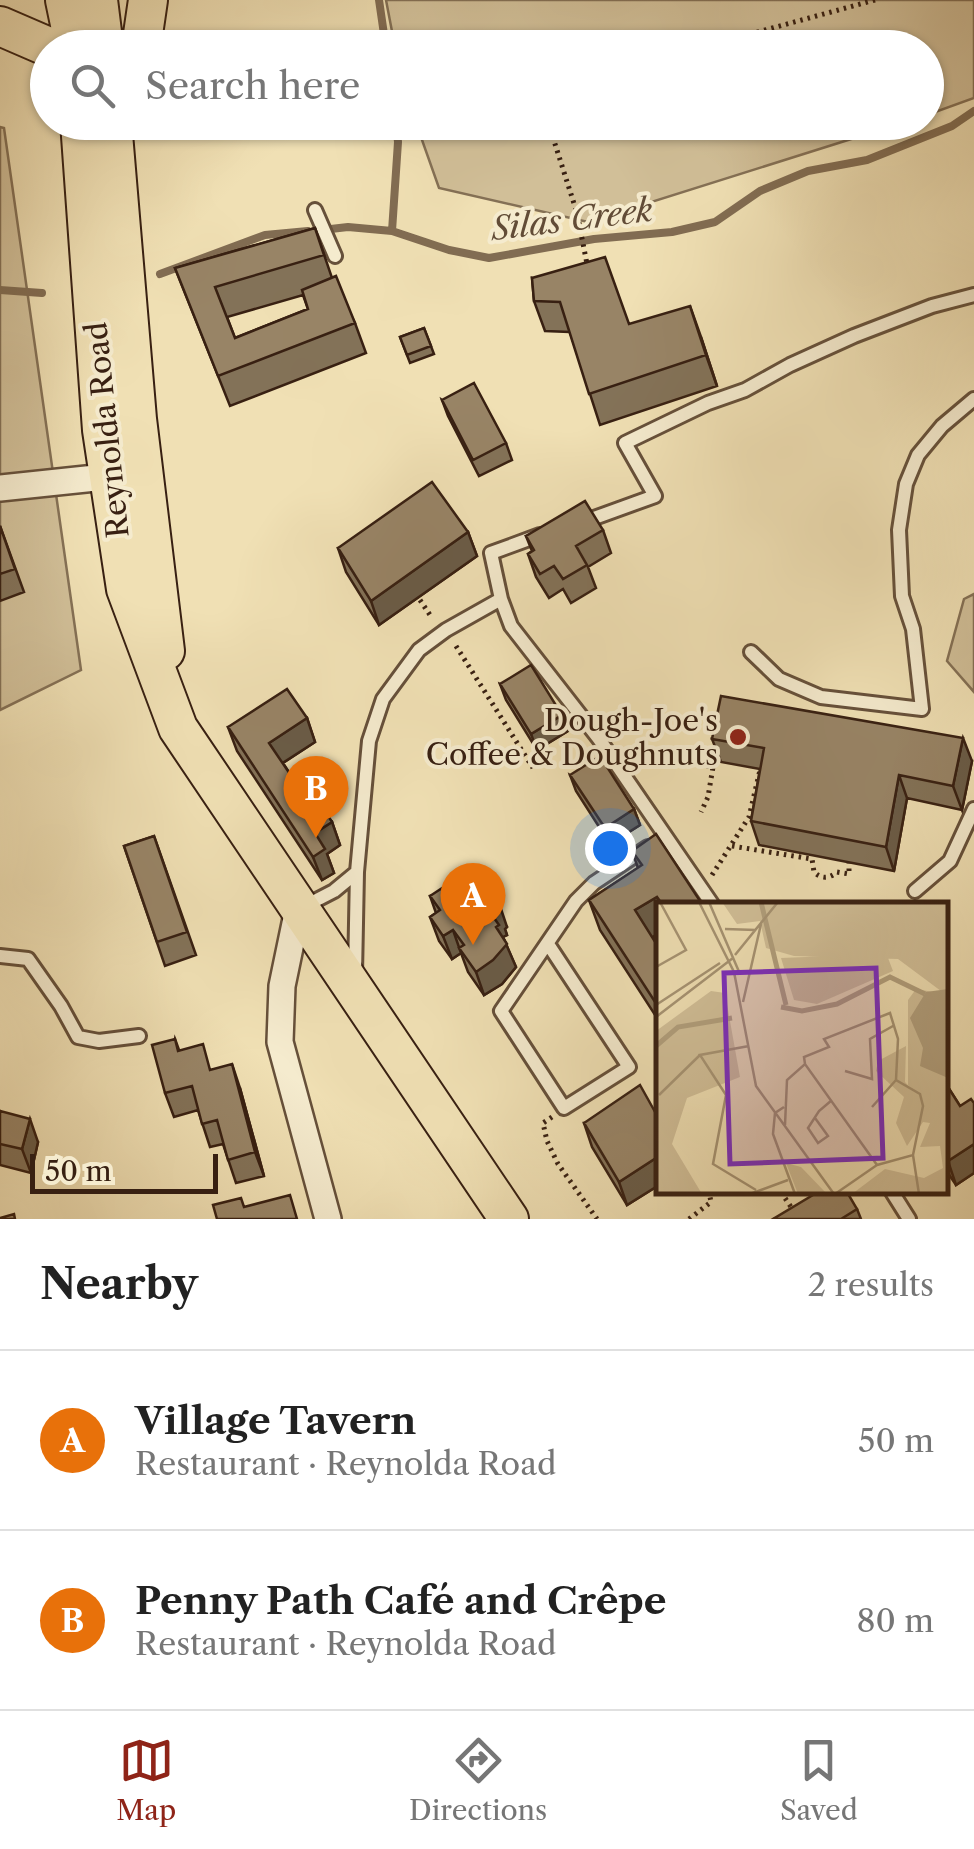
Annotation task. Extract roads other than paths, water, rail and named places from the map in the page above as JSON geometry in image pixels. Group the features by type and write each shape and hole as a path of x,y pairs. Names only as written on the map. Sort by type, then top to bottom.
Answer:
{"main road":[{"path":"65,0 71,30"},
{"path":"98,0 102,30"},
{"path":"144,30 148,0"},
{"path":"0,26 30,39"},
{"name":"Reynolda Road","path":"81,140 102,430 126,475"},
{"name":"Reynolda Road","path":"114,140 136,419 126,475 126,589 178,728 509,1219"},
{"path":"119,191 127,140"}],"street":[{"path":"0,488 126,475"},
{"path":"298,909 282,986 280,1042 328,1219"}],"lane":[{"path":"315,210 335,256"},
{"path":"566,527 655,496 625,443 854,336 974,294"},
{"path":"751,652 779,679 822,697 922,710 913,629 902,596 899,530 906,484 918,456 942,426 974,399"},
{"path":"549,532 491,553 511,626 599,739 711,902"},
{"path":"355,990 357,872 369,741 382,699 419,650 501,599"},
{"path":"915,891 950,862 974,809"},
{"path":"548,944 629,1067 564,1108 501,1011 576,901 594,882 664,836"},
{"path":"298,909 334,891 357,872"},
{"path":"0,956 28,960 78,1037 99,1041 139,1036"},
{"path":"893,1194 909,1219"}],"waterway":[{"path":"379,0 383,30"},
{"name":"Silas Creek","path":"944,129 974,111"},
{"path":"392,231 398,140"},
{"name":"Silas Creek","path":"322,230 348,227 392,231 449,250 489,258 594,239 672,232 715,222 760,191 808,171 867,160 917,140"},
{"name":"Silas Creek","path":"160,274 265,235 308,231"},
{"name":"Silas Creek","path":"0,290 42,293"}],"place":[{"name":"Dough-Joe's Coffee & Doughnuts","path":"738,737"},
{"name":"Penny Path Café and Crêpe","path":"316,838"},
{"name":"Village Tavern","path":"473,945"}]}
